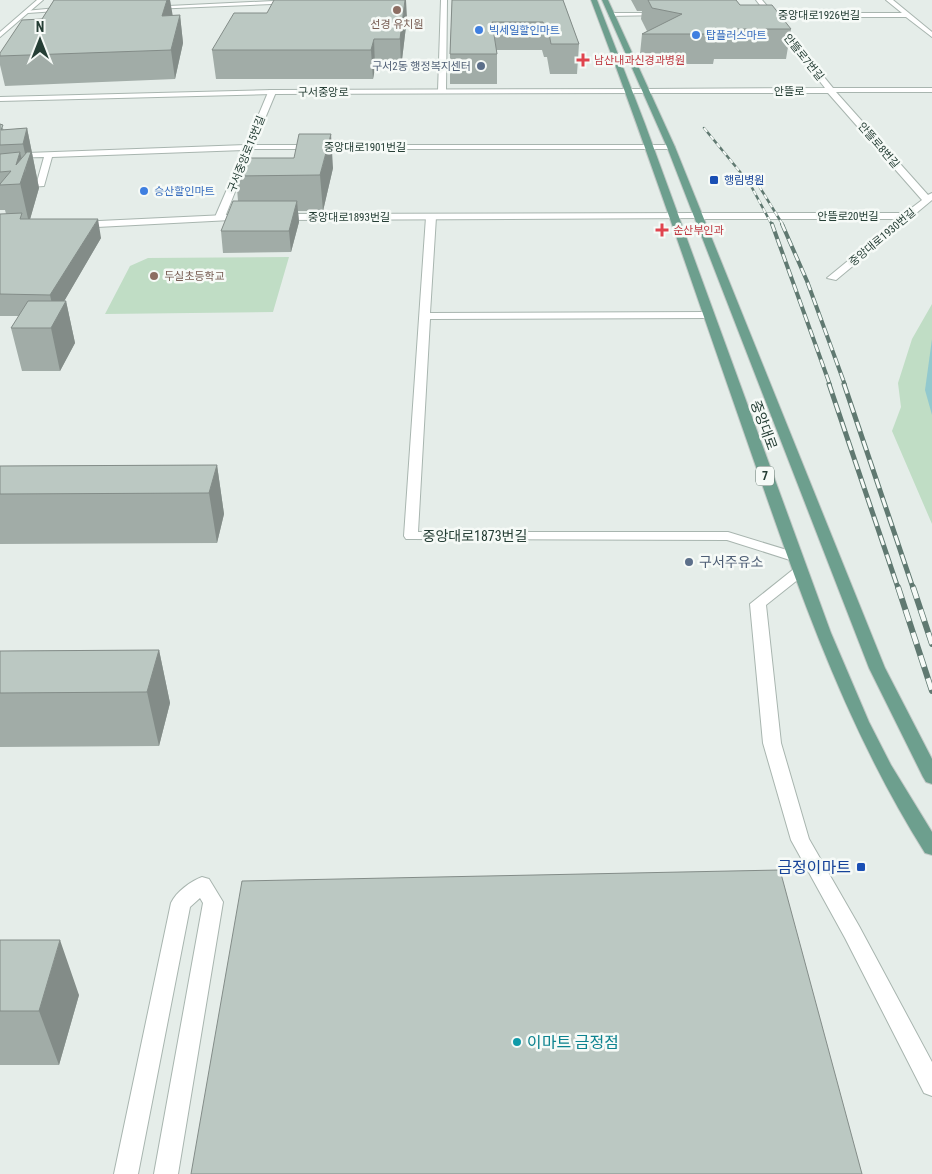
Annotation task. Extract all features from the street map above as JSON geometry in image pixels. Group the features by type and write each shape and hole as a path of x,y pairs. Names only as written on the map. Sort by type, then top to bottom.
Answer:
{"main road":[{"name":"중앙대로","path":"594,0 650,146 707,315 835,667 906,809 932,848"},
{"name":"중앙대로","path":"605,0 671,147 877,668 932,777"}],"street":[{"path":"1,34 40,0"},
{"path":"172,6 177,0"},
{"path":"442,91 444,0"},
{"name":"안뜰로7번길","path":"759,0 831,90"},
{"path":"889,0 932,36"},
{"path":"143,7 300,2"},
{"path":"28,11 76,9"},
{"path":"611,15 665,15"},
{"name":"중앙대로1926번길","path":"752,15 907,15"},
{"name":"안뜰로8번길","path":"831,90 930,198"},
{"name":"안뜰로","path":"646,91 932,90"},
{"name":"구서중앙로","path":"0,99 272,92 646,91"},
{"name":"구서중앙로15번길","path":"220,217 272,92"},
{"name":"중앙대로1901번길","path":"0,156 248,147 671,147"},
{"path":"0,186 41,184 50,154"},
{"name":"중앙대로1930번길","path":"832,278 930,198"},
{"name":"중앙대로1893번길","path":"67,225 220,217 699,216"},
{"name":"안뜰로20번길","path":"699,216 906,216"},
{"name":"중앙대로1873번길","path":"431,217 411,536 728,536 797,564"},
{"path":"425,316 707,315"},
{"path":"797,564 758,604 772,743 800,840 852,932 932,1086"},
{"path":"126,1174 182,903 202,885 213,902 166,1174"}],"green space":[{"path":"289,257 273,312 105,314 130,266 148,258"},
{"path":"932,304 932,524 892,431 901,407 898,383 912,339"}],"water":[{"path":"932,339 932,415 925,390"}],"building":[{"path":"54,0 167,0 162,16 180,15 171,50 0,56 0,53 22,20 42,19"},
{"path":"274,0 405,0 400,39 374,39 371,50 212,50 234,13 267,13"},
{"path":"452,0 563,0 579,44 551,44 548,28 545,28 543,22 492,22 497,54 450,54"},
{"path":"648,0 736,0 740,5 772,5 791,29 714,29 717,34 642,34 682,14 652,8"},
{"path":"0,124 3,125 1,130 27,128 23,144 0,145"},
{"path":"299,134 331,134 320,175 236,176 244,158 294,158"},
{"path":"20,152 16,165 27,152 31,152 20,184 0,185 11,171 0,172 0,154"},
{"path":"233,201 297,201 289,231 221,231"},
{"path":"22,213 20,219 98,219 50,295 0,294 0,214"},
{"path":"28,301 66,301 51,328 11,328"},
{"path":"217,465 209,493 0,494 0,466"},
{"path":"159,650 147,692 0,693 0,651"},
{"name":"이마트 금정점","path":"780,870 862,1174 191,1174 242,881"},
{"path":"0,940 60,940 39,1011 0,1011"}],"railway":[{"path":"704,128 750,184 772,225"},
{"path":"759,186 783,225"},
{"path":"772,224 830,385"},
{"path":"782,224 807,281 845,385"},
{"path":"829,384 898,588"},
{"path":"844,384 913,588"},
{"path":"898,587 932,691"},
{"path":"913,587 932,644"}],"place":[{"name":"선경 유치원","path":"397,10"},
{"name":"빅세일할인마트","path":"479,30"},
{"name":"탑플러스마트","path":"696,35"},
{"name":"남산내과신경과병원","path":"583,60"},
{"name":"구서2동 행정복지센터","path":"481,66"},
{"name":"행림병원","path":"714,180"},
{"name":"승산할인마트","path":"144,191"},
{"name":"순산부인과","path":"662,230"},
{"name":"두실초등학교","path":"154,276"},
{"name":"구서주유소","path":"689,562"},
{"name":"금정이마트","path":"861,867"},
{"name":"이마트 금정점","path":"517,1042"}]}
